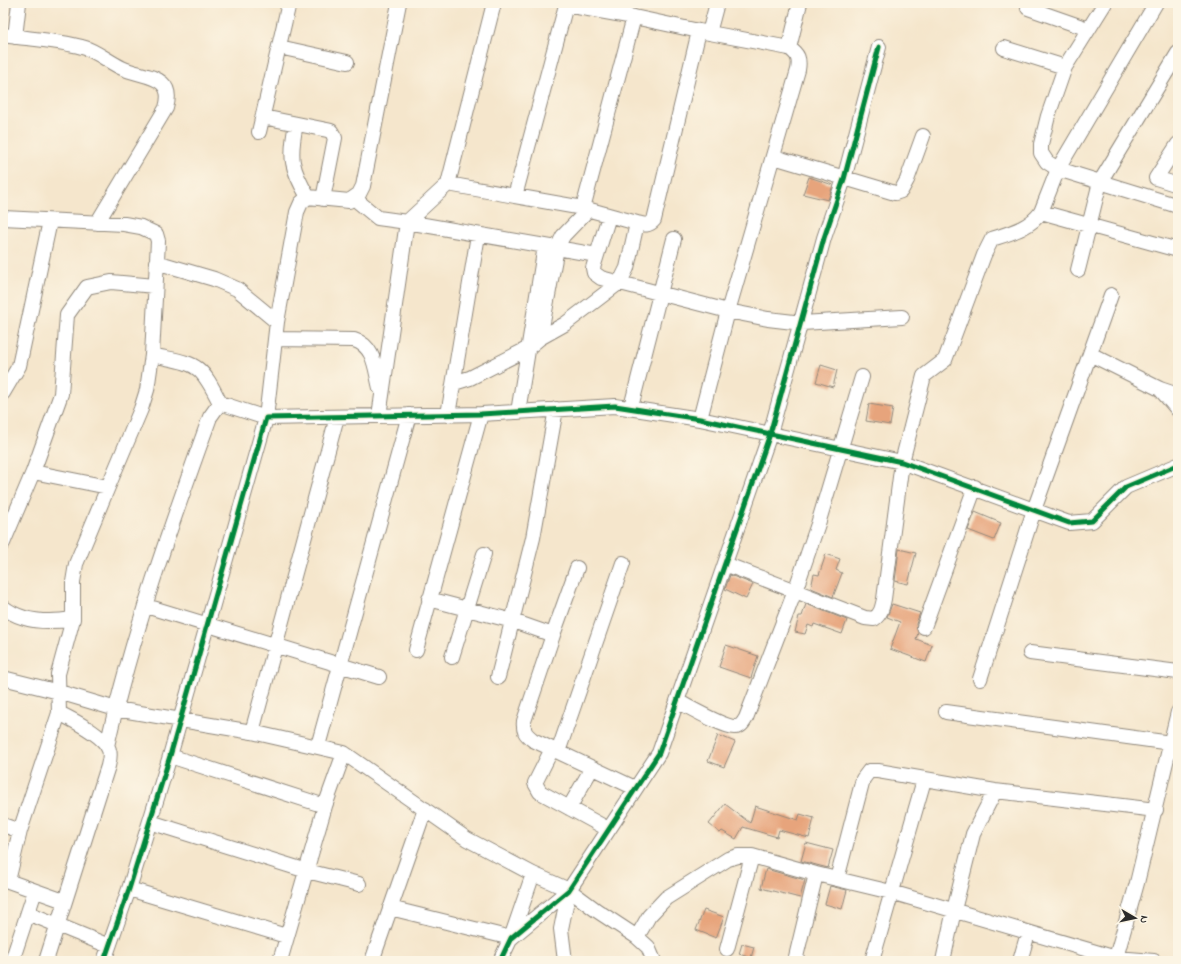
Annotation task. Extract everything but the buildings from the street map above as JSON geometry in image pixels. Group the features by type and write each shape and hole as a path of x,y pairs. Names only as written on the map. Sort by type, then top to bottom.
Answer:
{"street":[{"path":"19,3 9,36 83,47 124,69 150,76 162,82 168,92 169,98 166,108 97,223"},
{"path":"259,132 289,3"},
{"path":"308,197 349,201 355,199 363,186 399,3"},
{"path":"378,416 407,222 448,184 494,3"},
{"path":"448,184 586,209 646,225 654,220 704,32 717,3"},
{"path":"789,48 800,3"},
{"path":"1105,3 1065,67 1048,116 1041,144 1044,158 1058,169 1178,206"},
{"path":"724,564 865,618 874,619 882,611 902,462 924,376 946,360 984,255 992,239 1028,224 1042,212 1058,169 1156,3"},
{"path":"515,196 563,4 604,8 634,17 789,48 796,53 800,60 798,70 774,157 728,311 700,419"},
{"path":"1028,8 1088,29"},
{"path":"518,412 527,349 551,247 563,236 586,209 634,17"},
{"path":"279,47 347,62"},
{"path":"511,938 569,890 659,753 770,434 802,323 824,238 844,179 879,47"},
{"path":"1004,48 1065,67"},
{"path":"1078,270 1100,182 1178,53"},
{"path":"263,118 328,130 334,134 323,199"},
{"path":"296,124 291,146 293,164 295,174 308,197"},
{"path":"774,157 895,193 901,190 907,180 923,136"},
{"path":"1145,196 1178,144"},
{"path":"1156,178 1178,185"},
{"path":"106,961 109,946 129,889 181,720 266,418 277,322 297,212 301,204 308,197"},
{"path":"355,199 378,218 597,255"},
{"path":"1042,212 1178,250"},
{"path":"609,216 593,268 596,276 728,311 768,319 802,323 902,317"},
{"path":"3,218 124,224 141,227 156,234 158,241 152,355 147,390 142,409 76,564 73,582 73,619 58,674 59,712 20,831 6,880 64,901"},
{"path":"3,394 19,366 50,221"},
{"path":"454,383 470,378 527,349 540,338 565,324 620,282 627,268 637,223"},
{"path":"448,415 478,235"},
{"path":"631,407 674,240"},
{"path":"540,338 551,247"},
{"path":"156,262 214,279 237,289 277,322"},
{"path":"3,543 33,472 61,394 67,315 87,287 111,282 155,286"},
{"path":"980,679 1034,510 1111,294"},
{"path":"275,339 354,340 362,343 368,348 372,357 381,394"},
{"path":"1090,354 1160,389 1178,395"},
{"path":"152,355 191,364 200,368 209,381 220,403 266,418 448,415 615,406 631,407 700,419 902,462 975,487 1069,523 1092,521 1126,488 1178,465"},
{"path":"677,701 727,726 734,727 743,724 795,590 862,378"},
{"path":"1160,389 1178,410"},
{"path":"107,746 116,709 160,556 210,417 220,403"},
{"path":"498,677 533,538 556,409"},
{"path":"416,650 481,414"},
{"path":"318,746 409,415"},
{"path":"252,732 337,417"},
{"path":"33,472 108,487"},
{"path":"924,627 975,487"},
{"path":"452,657 484,554"},
{"path":"608,829 540,792 537,787 536,779 555,750 623,563"},
{"path":"577,568 524,721 523,729 526,735 533,740 635,788"},
{"path":"429,599 513,622 553,635"},
{"path":"146,606 209,623 379,677"},
{"path":"3,607 8,611 39,622 52,623 73,619"},
{"path":"1030,653 1178,672"},
{"path":"3,678 59,692 116,709 252,732 318,746 344,754 467,838 533,874 569,890 637,937 648,947 654,961"},
{"path":"46,961 56,925 108,766 110,751 107,746 94,734 59,712"},
{"path":"946,712 1171,743"},
{"path":"1115,959 1138,883 1178,712"},
{"path":"280,961 286,936 307,871 325,806 344,754"},
{"path":"170,756 325,806"},
{"path":"569,808 592,768"},
{"path":"837,879 865,774 869,771 878,771 994,791 1156,810"},
{"path":"872,961 924,780"},
{"path":"944,961 954,910 973,834 994,791"},
{"path":"372,961 425,809"},
{"path":"150,822 307,871 359,884"},
{"path":"3,825 20,831"},
{"path":"637,937 649,916 666,898 728,860 738,856 752,856 816,874 891,892 1115,959 1154,961"},
{"path":"727,949 752,856"},
{"path":"500,961 511,938 533,874"},
{"path":"795,961 816,874"},
{"path":"129,889 286,936"},
{"path":"563,960 561,929 569,890"},
{"path":"12,961 35,891"},
{"path":"390,908 511,938"},
{"path":"28,913 109,946"},
{"path":"1020,961 1028,933"}],"cycle path":[{"path":"500,961 511,938 569,890 659,753 770,434 824,238 844,179 879,47"},
{"path":"104,961 129,889 170,756 266,418 481,414 615,406 700,419 902,462 1069,523 1092,521 1126,487 1178,465"}]}
